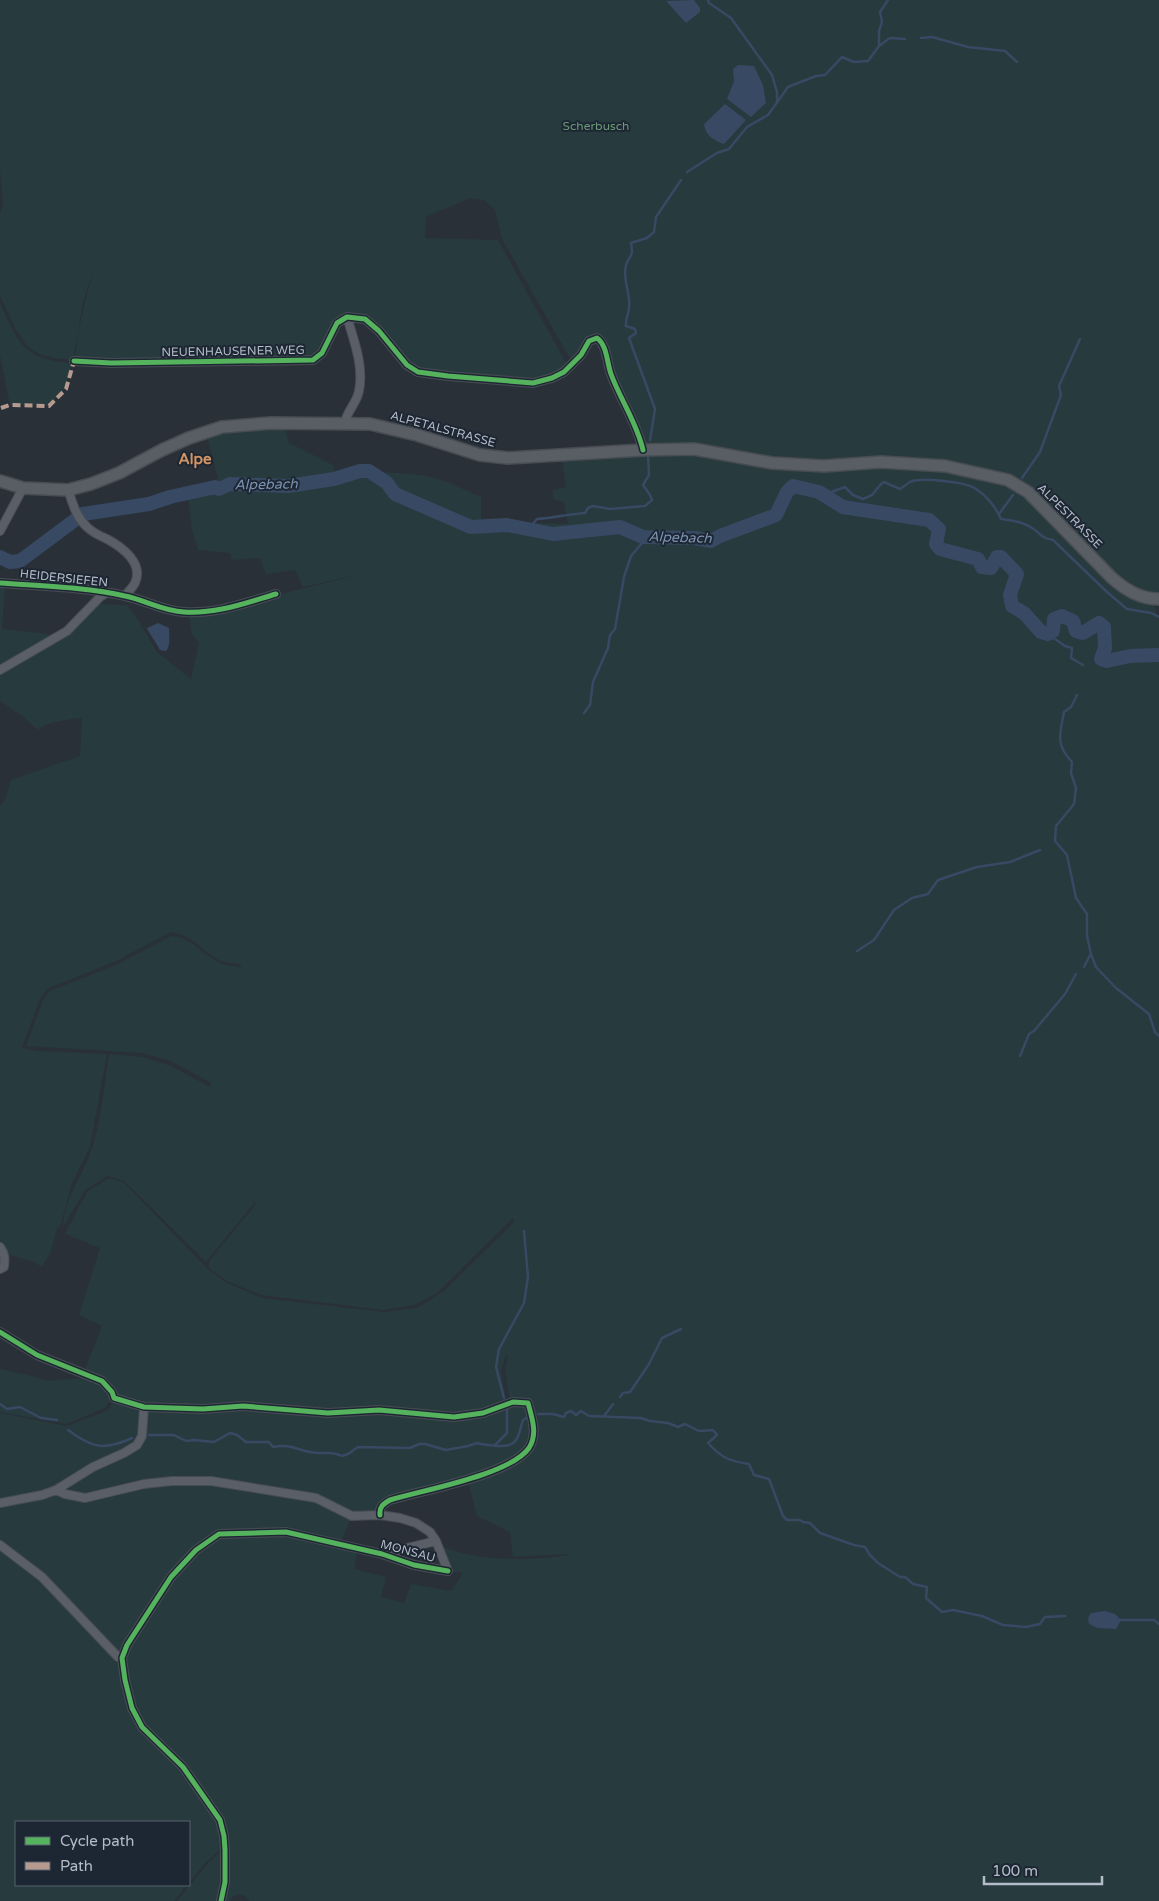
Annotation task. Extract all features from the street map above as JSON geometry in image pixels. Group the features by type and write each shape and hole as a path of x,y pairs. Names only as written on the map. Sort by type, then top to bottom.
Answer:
{"main road":[{"name":"ALPETALSTRASSE","path":"0,481 23,488 68,490 112,476 171,446 222,427 271,423 370,424 394,429 480,455 508,458 643,450 708,451 772,463"},
{"name":"ALPESTRASSE","path":"772,463 824,466 881,462 944,466 1008,480 1028,492 1124,588 1137,595 1159,599"}],"street":[{"name":"NEUENHAUSENER WEG","path":"74,361 313,360 322,353 337,323 347,318"},
{"path":"345,423 359,391 359,360 347,318 364,319 379,331 407,365 418,372 511,382 533,383 552,378 564,372 581,355 590,341 597,338 603,345 611,374 636,428 643,450"},
{"path":"0,531 23,488"},
{"path":"68,490 79,518 88,529 113,542 130,554 136,566 135,583 125,596"},
{"name":"HEIDERSIEFEN","path":"0,583 125,596 182,612 221,611 276,594"},
{"path":"0,670 68,631 106,593"},
{"path":"0,1247 4,1253 4,1266 0,1269"},
{"path":"0,1332 44,1358 102,1381 112,1392 114,1398 144,1407 203,1409 243,1406 328,1413 379,1410 454,1417 483,1413 513,1402 528,1403 535,1427 530,1446 518,1459 483,1475 390,1500 383,1504 380,1513"},
{"path":"0,1504 56,1490 93,1467 137,1445 142,1436 144,1407"},
{"name":"MONSAU","path":"56,1490 85,1498 144,1484 172,1481 211,1481 316,1498 352,1516 380,1513 416,1523 430,1532 448,1571 414,1565 382,1554 286,1532 219,1534 196,1550 171,1577 127,1644 122,1658"},
{"name":"MONSAU","path":"382,1554 436,1542"},
{"path":"0,1545 42,1577 118,1657 122,1658 132,1708 142,1728 183,1767 220,1820 224,1836 225,1882 221,1901"}],"green space":[{"name":"Scherbusch","path":"0,0 1159,0 1159,596 1125,585 1031,489 947,463 824,463 646,445 613,374 604,344 587,341 575,358 571,358 568,355 502,239 495,210 484,200 470,198 426,217 425,238 498,240 566,363 563,370 534,380 419,371 409,364 380,329 347,315 315,356 136,360 75,359 78,332 92,274 83,303 73,360 53,358 39,354 28,347 16,330 0,296 0,214 3,203 0,171"},
{"path":"0,303 18,339 33,354 56,361 72,363 65,388 49,406 10,405 0,355"},
{"path":"284,426 289,443 333,465 336,475 354,472 395,473 427,476 448,483 481,497 481,521 568,524 564,502 553,499 553,490 566,487 562,459 678,451 708,454 772,466 825,469 881,466 945,468 1007,482 1026,493 1123,592 1136,598 1153,601 1159,621 1159,1901 250,1901 240,1895 232,1897 230,1901 222,1901 226,1882 226,1845 207,1861 190,1882 190,1821 15,1821 15,1886 186,1886 174,1901 0,1901 0,1505 4,1506 43,1497 56,1491 67,1496 69,1485 85,1474 125,1455 138,1445 144,1437 148,1412 150,1410 203,1411 243,1408 328,1414 379,1411 455,1418 483,1414 513,1404 527,1404 532,1425 532,1436 528,1446 519,1455 504,1464 464,1478 389,1497 381,1502 372,1514 353,1514 339,1546 357,1550 354,1569 386,1577 381,1597 404,1603 411,1584 451,1591 462,1575 462,1573 450,1571 439,1545 469,1555 503,1559 569,1555 513,1557 510,1532 477,1516 468,1481 489,1475 511,1465 527,1450 533,1440 536,1429 530,1402 510,1401 505,1370 508,1356 506,1354 501,1371 506,1401 503,1404 483,1411 454,1415 379,1409 328,1412 243,1405 203,1408 144,1406 116,1397 107,1385 84,1372 102,1326 79,1315 100,1248 65,1234 87,1192 109,1178 123,1182 208,1269 225,1282 262,1298 384,1312 417,1308 444,1291 514,1222 513,1218 437,1293 415,1305 383,1310 261,1295 225,1280 209,1268 210,1260 256,1204 255,1202 206,1262 124,1181 108,1176 85,1190 63,1227 67,1205 96,1134 109,1054 142,1057 171,1066 210,1087 211,1083 171,1061 142,1053 26,1046 43,1000 50,991 118,964 171,936 191,943 214,960 223,964 241,967 241,964 221,961 187,937 171,932 116,961 47,989 40,999 22,1048 36,1051 107,1054 90,1147 72,1183 60,1227 57,1228 51,1251 42,1267 34,1262 7,1254 0,1243 0,806 5,800 11,780 80,756 82,718 52,723 38,730 21,715 0,701 0,672 69,632 97,604 127,605 157,652 191,679 199,643 192,634 189,615 216,614 277,595 357,575 303,587 295,570 266,574 260,558 232,560 230,553 198,550 192,530 187,489 218,479 207,436 242,429"},
{"path":"0,586 5,587 2,629 57,635 0,668"},
{"path":"0,1369 47,1381 87,1378 102,1384 112,1397 105,1408 66,1424 0,1412"},
{"path":"116,1400 142,1409 141,1434 135,1443 55,1489 0,1501 0,1413 67,1426 106,1411"},
{"path":"224,1848 224,1882 220,1901 177,1901 190,1886 209,1862"}],"water":[{"path":"694,0 700,8 700,12 686,23 666,1"},
{"path":"738,65 754,66 763,85 766,103 751,117 727,99 734,81 733,69"},
{"path":"725,104 746,120 724,144 710,137 704,124"},
{"path":"158,623 169,628 169,643 166,651 160,650 147,628"},
{"path":"1105,1611 1115,1614 1121,1620 1116,1629 1097,1628 1089,1624 1088,1618 1091,1613"}],"waterway":[{"path":"708,0 709,3 731,18 772,75 777,92 777,103"},
{"path":"687,172 717,153 729,149 747,127 768,115 788,87 816,76 825,75 842,57 854,62 868,61 879,46 879,31 882,22 880,12 888,0"},
{"path":"921,38 932,37 968,47 1005,51 1017,62"},
{"path":"879,46 890,38 905,39"},
{"path":"650,440 655,409 629,338 636,333 635,329 626,326 629,297 625,271 627,262 632,254 631,243 647,238 654,232 656,217 681,180"},
{"path":"1022,478 1040,452 1061,395 1059,386 1080,339"},
{"path":"528,529 537,519 585,513 588,508 593,506 610,509 645,506 652,500 643,485 649,475 648,455"},
{"name":"Alpebach","path":"0,557 10,562 20,561 83,514 149,504 170,497 215,487 219,489 230,484 288,486 334,479 360,471 369,471 387,483 395,494 471,527 507,525 553,534 620,527 643,537 695,538 711,541 776,515 787,492 793,486 819,492 843,507 929,520 939,529 936,544 940,549 978,559 982,567 991,568 997,557 1001,557 1017,574 1010,595 1012,606 1024,613 1041,632 1048,634 1053,631 1054,619 1062,616 1073,621 1076,631 1083,633 1099,623 1104,627 1105,648 1101,659 1107,661 1130,656 1159,655"},
{"path":"823,495 845,487 853,495 863,499 872,495 884,482 900,489 910,482 924,480 954,482 971,486 988,499 1001,519 1025,524 1043,537 1053,540 1127,609 1151,613 1159,617"},
{"path":"999,514 1013,495"},
{"path":"584,713 590,705 593,682 608,648 610,635 615,629 624,577 631,556 643,542 643,537"},
{"path":"1048,634 1065,646 1072,648 1071,658 1083,665"},
{"path":"1077,695 1071,707 1064,712 1060,739 1063,750 1072,762 1071,773 1076,788 1074,804 1056,826 1055,841 1067,855 1076,898 1087,914 1087,936 1096,967 1116,988 1149,1014 1155,1032 1159,1036"},
{"path":"857,951 874,940 894,910 912,898 928,894 938,880 977,867 1010,862 1040,850"},
{"path":"1084,967 1090,955"},
{"path":"1020,1056 1029,1034 1034,1031 1065,994 1076,974"},
{"path":"504,1398 496,1367 499,1349 524,1303 528,1277 524,1231"},
{"path":"620,1397 623,1393 630,1392 649,1364 662,1338 681,1329"},
{"path":"0,1404 7,1409 20,1407 41,1418 57,1420"},
{"path":"604,1416 613,1404"},
{"path":"495,1445 507,1433 507,1409"},
{"path":"538,1414 553,1414 564,1417 566,1413 571,1411 576,1415 581,1411 589,1416 641,1418 668,1423 678,1427 685,1424 699,1431 713,1430 717,1435 708,1443 718,1452 736,1462 749,1464 754,1475 769,1479 783,1516 787,1520 800,1520 810,1523 820,1533 865,1547 878,1563 900,1577 905,1577 913,1584 927,1587 926,1598 942,1612 953,1610 982,1616 1003,1625 1026,1627 1040,1624 1045,1617 1065,1616"},
{"path":"149,1435 174,1435 186,1441 214,1442 230,1433 237,1435 246,1442 269,1442 273,1447 288,1446 314,1453 334,1453 342,1456 358,1447 410,1448 419,1444 425,1444 446,1450 477,1443 498,1446 510,1445 518,1436 523,1420 528,1417"},
{"path":"68,1430 84,1441 98,1446 114,1445 132,1438"},
{"path":"1119,1620 1154,1620 1159,1624"}],"marked path":[{"path":"1,408 10,405 49,406 66,389 74,361"}],"cycle path":[{"path":"74,361 111,363 313,360 322,353 337,323 347,317 365,319 379,331 407,365 418,372 533,383 552,378 564,372 581,355 589,341 597,338 603,345 611,374 637,430 643,450"},
{"path":"0,583 63,587 110,593 169,610 184,612 219,610 276,594"},
{"path":"0,1332 37,1355 102,1381 112,1392 114,1398 144,1407 203,1409 243,1406 328,1413 379,1410 454,1417 483,1413 513,1402 528,1403 534,1432 532,1443 519,1458 485,1474 390,1500 382,1506 380,1515"},
{"path":"221,1901 225,1882 225,1850 220,1820 183,1767 142,1727 132,1708 125,1680 122,1658 127,1645 171,1577 196,1550 219,1534 286,1532 382,1554 414,1565 448,1571"}],"district":[{"name":"Alpe","path":"195,459"}]}
